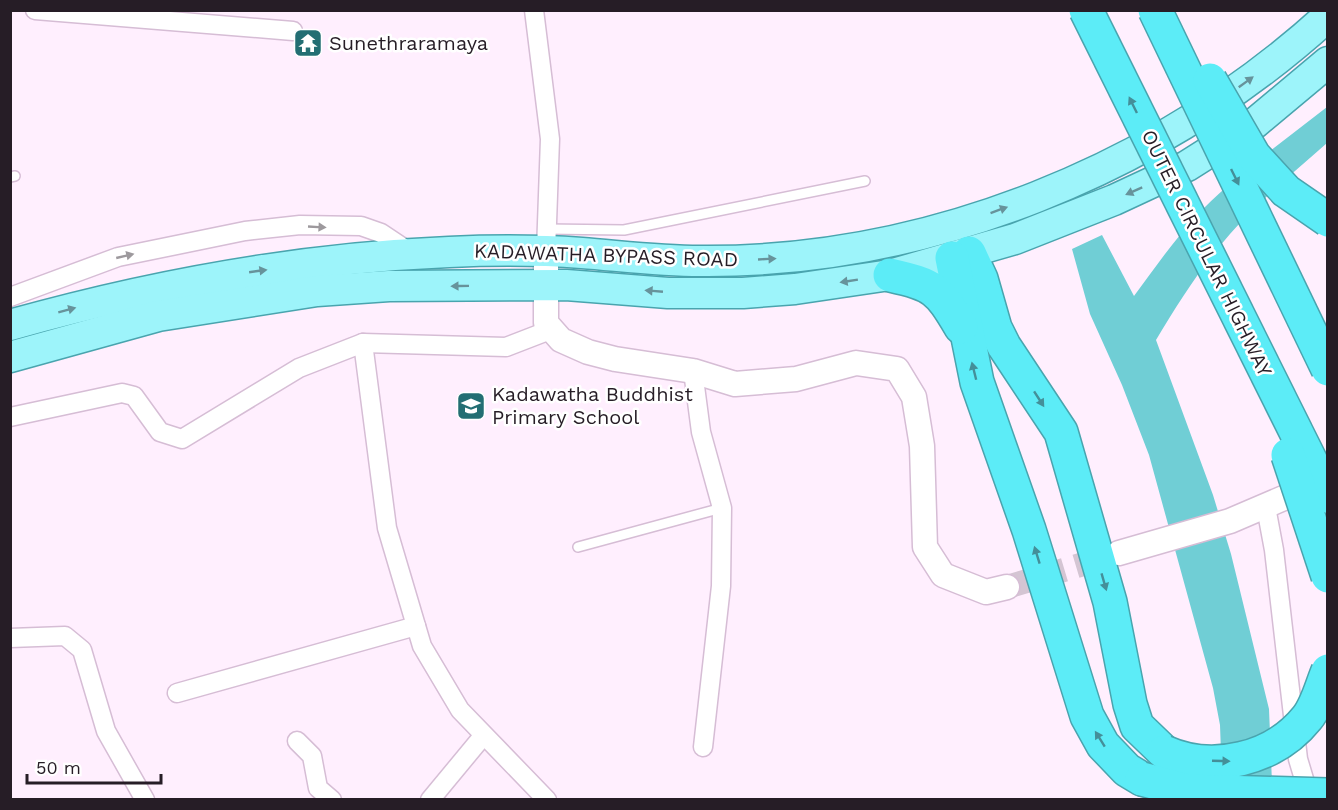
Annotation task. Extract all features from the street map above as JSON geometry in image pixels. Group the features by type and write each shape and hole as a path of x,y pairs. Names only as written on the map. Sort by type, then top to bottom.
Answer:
{"highway":[{"name":"OUTER CIRCULAR HIGHWAY","path":"1086,10 1328,496"},
{"path":"1155,10 1328,369"},
{"path":"1170,10 1254,156 1286,191 1328,220"},
{"path":"957,241 965,334 977,382 1029,530 1087,716 1103,745 1127,770 1142,779 1187,791 1328,795"},
{"path":"957,241 981,279 995,328 1004,346 1060,432 1110,603 1130,704 1137,726 1164,753 1181,759 1234,762 1275,748 1309,717 1328,671"},
{"path":"890,275 919,282 937,291 945,299 965,334"},
{"path":"1253,347 1328,576"}],"main road":[{"name":"KADAWATHA BYPASS ROAD","path":"10,357 158,316 275,296 351,288 544,284 668,293 743,293 795,289 890,275 1134,151 1229,94 1274,62 1328,16"},
{"name":"KADAWATHA BYPASS ROAD","path":"10,325 106,300 230,275 546,240 690,261 777,258 863,247 957,241 1045,228 1187,166 1255,123 1328,62"}],"street":[{"path":"35,10 292,32"},
{"path":"534,10 550,139 544,284 544,313 550,330 561,340 588,352 615,359 693,371 735,384 796,378 856,363 897,369 914,397 922,446 924,547 943,575 986,592 1007,587"},
{"path":"10,297 118,257 300,225 361,226 381,233 413,254"},
{"path":"10,417 122,393 134,396 160,432 182,440 299,368 363,343 506,347 550,330"},
{"path":"363,343 387,528 422,646 460,710 547,800"},
{"path":"693,371 701,432 722,508 721,586 703,747"},
{"path":"1119,553 1230,521 1328,478"},
{"path":"1266,507 1274,550 1298,759 1306,789 1314,800"},
{"path":"177,693 416,626"},
{"path":"10,638 65,636 82,650 106,731 145,800"},
{"path":"430,800 483,736"},
{"path":"297,741 312,756 318,788 332,800"}],"lane":[{"path":"546,240 624,230 866,181"},
{"path":"578,547 722,508"}],"water":[{"path":"1327,107 1327,143 1265,198 1230,234 1190,286 1156,340 1213,495 1231,554 1269,709 1272,783 1212,799 1221,753 1220,725 1213,688 1149,455 1122,385 1090,314 1072,249 1102,235 1134,296 1176,240 1203,209 1248,169"}],"tunnel":[{"path":"1007,587 1114,555"}],"place":[{"name":"Sunethraramaya","path":"308,43"},
{"name":"Kadawatha Buddhist Primary School","path":"471,406"}]}
